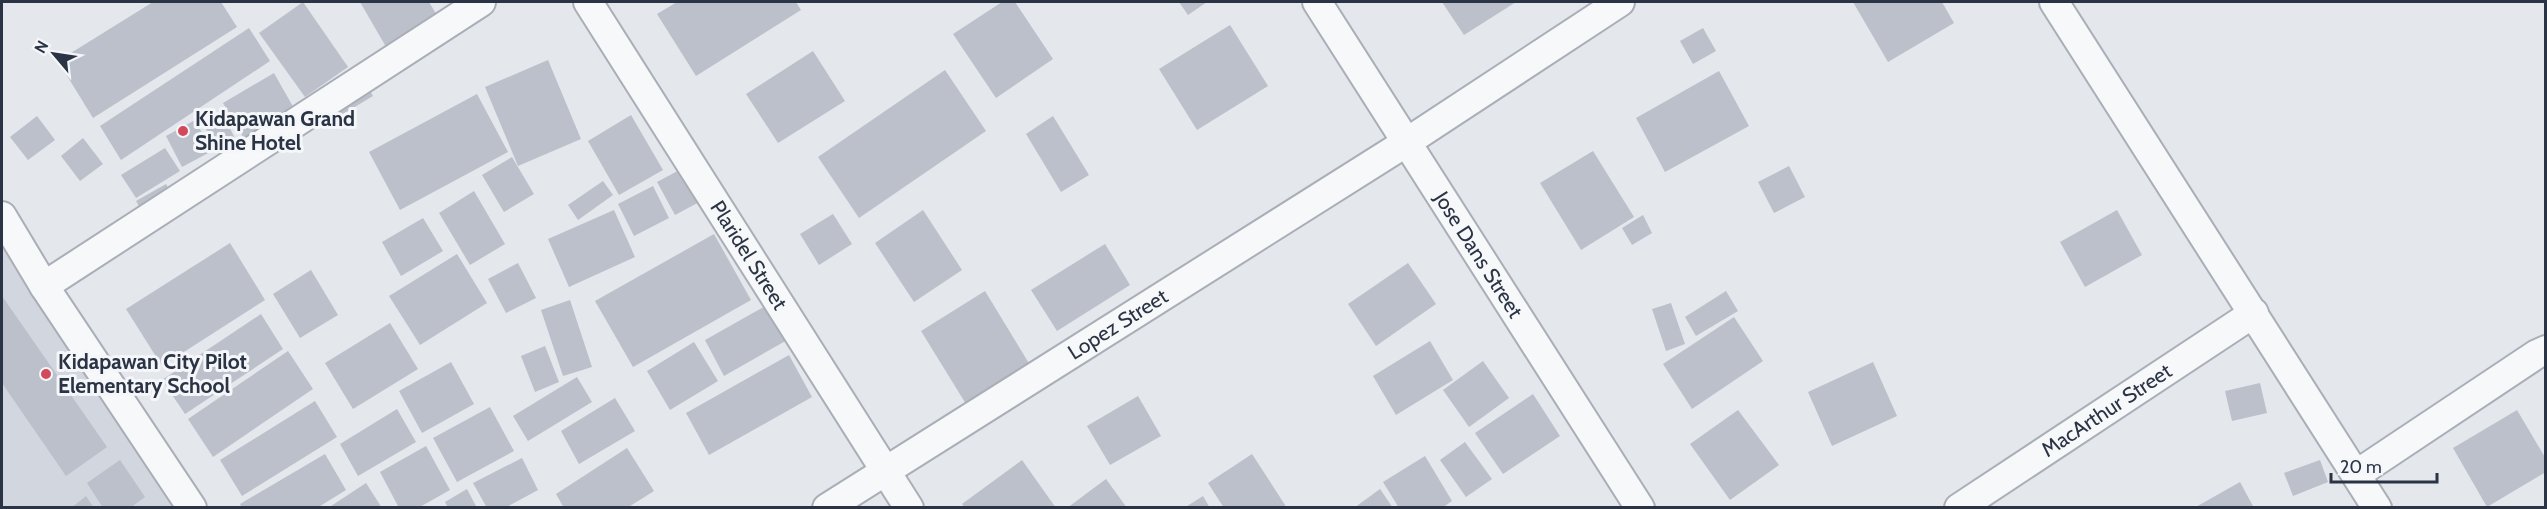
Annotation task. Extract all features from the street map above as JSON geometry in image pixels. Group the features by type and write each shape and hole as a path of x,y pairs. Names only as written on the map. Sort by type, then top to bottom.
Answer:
{"street":[{"path":"44,286 481,2"},
{"name":"Plaridel Street","path":"588,2 909,507"},
{"name":"Jose Dans Street","path":"1317,2 1640,507"},
{"name":"Lopez Street","path":"827,507 1407,142 1620,2"},
{"path":"2054,2 2378,507"},
{"path":"2,216 44,286 192,507"},
{"name":"MacArthur Street","path":"1959,507 2254,313"},
{"path":"2357,474 2537,354 2546,351"}],"shaded area":[{"name":"Kidapawan City Pilot Elementary School","path":"2,240 179,507 2,507"}],"building":[{"path":"153,2 221,2 237,27 93,118 58,61"},
{"path":"303,2 348,67 305,97 259,33"},
{"path":"360,2 429,2 441,22 389,52"},
{"path":"677,2 796,2 801,10 696,76 657,14"},
{"path":"1002,2 1015,2 1053,59 996,98 953,34"},
{"path":"1179,2 1207,2 1188,15"},
{"path":"1442,2 1516,2 1464,35"},
{"path":"1853,2 1942,2 1954,23 1888,62"},
{"path":"1230,25 1268,86 1197,130 1159,69"},
{"path":"249,28 270,61 121,160 100,126"},
{"path":"1703,28 1716,51 1693,64 1680,41"},
{"path":"813,51 845,101 778,143 746,94"},
{"path":"548,60 581,139 518,166 485,87"},
{"path":"945,70 986,131 859,218 818,157"},
{"path":"1719,71 1749,126 1665,172 1636,118"},
{"path":"274,73 296,112 246,142 223,103"},
{"path":"365,82 373,96 338,117 329,104"},
{"path":"477,94 508,152 400,210 369,152"},
{"path":"222,113 241,150 222,160 203,123"},
{"path":"631,115 663,170 619,195 588,141"},
{"path":"37,116 55,140 28,160 10,137"},
{"path":"1053,116 1089,175 1061,192 1026,134"},
{"path":"195,120 212,151 182,167 166,136"},
{"path":"83,138 103,164 80,181 61,156"},
{"path":"165,148 180,171 136,198 121,175"},
{"path":"1593,151 1634,217 1581,250 1540,183"},
{"path":"512,157 534,194 504,212 482,175"},
{"path":"1789,166 1805,197 1774,213 1758,182"},
{"path":"685,167 703,200 675,215 657,182"},
{"path":"603,181 613,195 578,220 568,205"},
{"path":"166,184 175,199 145,216 136,201"},
{"path":"653,186 669,218 634,236 618,204"},
{"path":"474,191 505,244 470,265 439,213"},
{"path":"614,210 635,257 569,287 548,239"},
{"path":"923,210 962,270 914,302 875,243"},
{"path":"2117,210 2142,255 2085,287 2060,242"},
{"path":"833,214 852,244 819,265 800,234"},
{"path":"1643,215 1652,233 1632,245 1622,228"},
{"path":"423,218 443,251 401,276 382,242"},
{"path":"714,234 751,300 633,367 595,301"},
{"path":"230,243 265,300 162,366 126,309"},
{"path":"1105,244 1130,285 1057,331 1031,290"},
{"path":"457,254 487,303 420,345 389,296"},
{"path":"518,263 536,298 506,313 488,279"},
{"path":"1408,263 1436,304 1376,346 1348,304"},
{"path":"311,270 338,315 300,338 273,294"},
{"path":"985,291 1030,365 966,404 921,331"},
{"path":"1726,291 1738,311 1696,336 1685,317"},
{"path":"2,296 107,447 66,476 2,383"},
{"path":"570,300 592,367 563,376 541,310"},
{"path":"1671,303 1685,344 1666,351 1652,309"},
{"path":"769,304 789,339 724,376 705,340"},
{"path":"261,314 283,349 185,414 162,380"},
{"path":"1734,317 1763,361 1692,409 1663,364"},
{"path":"390,323 418,369 353,409 325,363"},
{"path":"1430,341 1453,380 1396,415 1373,376"},
{"path":"694,342 718,381 670,410 647,371"},
{"path":"545,346 559,382 535,392 521,356"},
{"path":"288,351 313,389 213,457 188,419"},
{"path":"789,355 812,397 709,455 686,413"},
{"path":"1483,361 1509,398 1469,427 1443,390"},
{"path":"451,362 474,404 422,433 399,391"},
{"path":"1873,362 1897,416 1832,446 1808,392"},
{"path":"577,377 592,402 528,441 513,416"},
{"path":"2260,383 2267,413 2232,421 2225,391"},
{"path":"1533,394 1560,436 1503,474 1475,433"},
{"path":"1138,396 1161,436 1110,465 1087,426"},
{"path":"615,398 635,431 579,464 561,431"},
{"path":"315,401 337,437 242,496 220,460"},
{"path":"490,407 514,451 457,482 433,438"},
{"path":"397,409 416,442 358,476 340,444"},
{"path":"1738,410 1779,465 1730,500 1690,444"},
{"path":"2517,410 2546,459 2546,472 2487,507 2453,448"},
{"path":"1465,442 1492,479 1466,497 1440,460"},
{"path":"426,446 450,490 418,508 399,508 380,472"},
{"path":"627,448 654,491 627,508 564,508 556,494"},
{"path":"325,454 346,490 317,508 242,508 240,504"},
{"path":"1252,454 1287,508 1224,508 1208,483"},
{"path":"1425,456 1452,501 1442,508 1399,508 1383,482"},
{"path":"522,458 538,490 505,508 487,508 473,483"},
{"path":"120,460 145,497 130,508 103,508 87,483"},
{"path":"1022,460 1056,508 965,508 962,504"},
{"path":"2320,460 2328,482 2293,496 2284,473"},
{"path":"1106,479 1127,508 1067,508"},
{"path":"2240,482 2254,508 2194,508"},
{"path":"366,483 382,508 328,508"},
{"path":"467,489 477,508 448,508 445,502"},
{"path":"1380,489 1393,508 1354,508"},
{"path":"86,496 94,508 71,508"},
{"path":"1203,496 1210,508 1184,508"}],"place":[{"name":"Kidapawan Grand Shine Hotel","path":"183,131"},
{"name":"Kidapawan City Pilot Elementary School","path":"46,374"}]}
